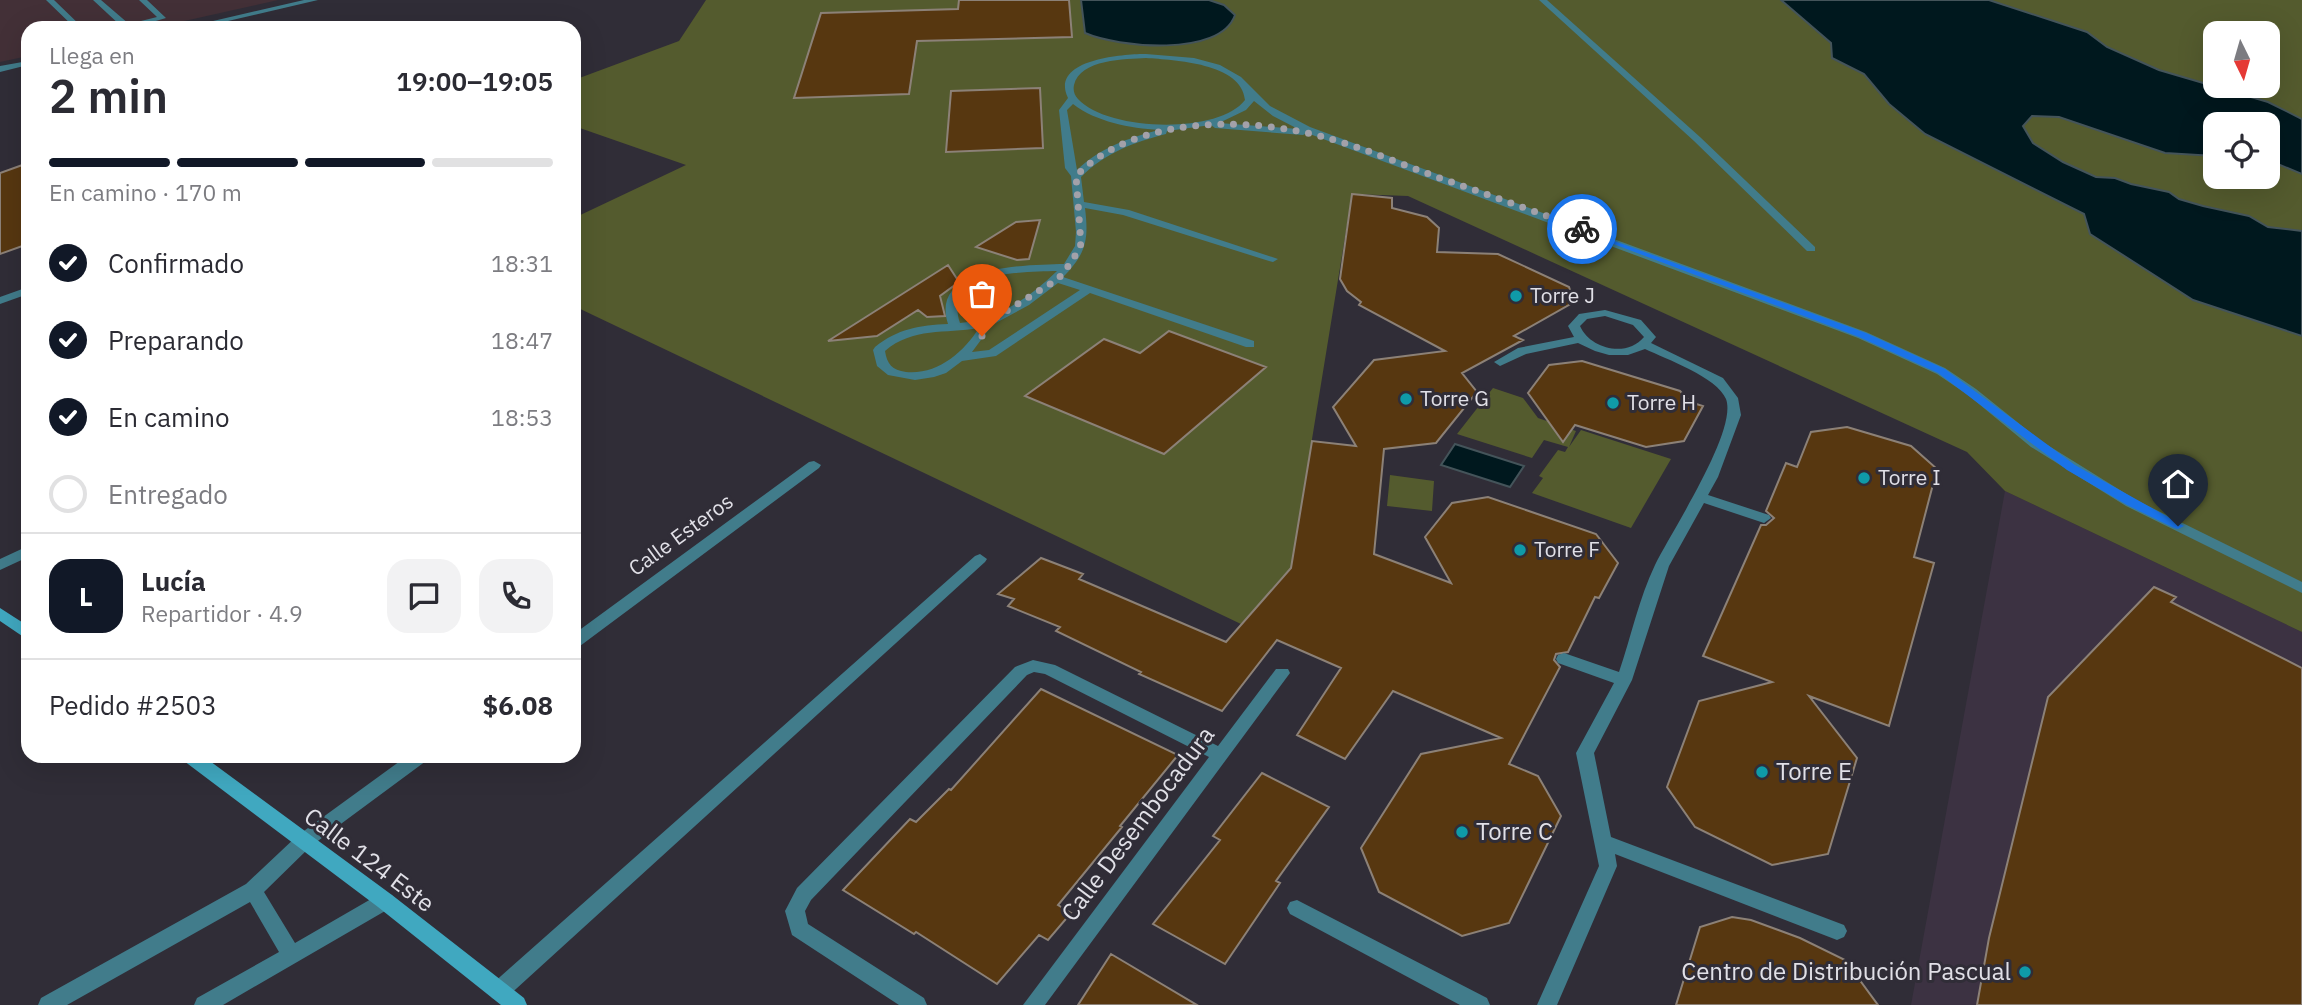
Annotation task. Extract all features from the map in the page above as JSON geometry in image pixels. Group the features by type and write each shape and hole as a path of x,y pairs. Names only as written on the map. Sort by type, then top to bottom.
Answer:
{"main road":[{"path":"0,613 21,629"},
{"name":"Calle 124 Este","path":"199,763 385,901 517,1005"}],"street":[{"path":"50,0 72,21"},
{"path":"97,0 119,21"},
{"path":"143,0 162,18 150,21"},
{"path":"219,21 314,0"},
{"path":"1543,0 1689,132 1811,249"},
{"path":"1178,128 1126,123 1083,108 1072,99 1069,88 1072,77 1083,67 1119,57 1173,57 1211,65 1233,75 1259,103 1283,118 1328,138 1862,335 1941,371 1972,392 2036,444 2131,503 2302,588"},
{"path":"0,69 21,64"},
{"path":"1206,125 1242,110 1249,101 1250,92"},
{"path":"987,323 982,336 941,371 925,375 901,374 887,369 880,361 879,350 886,342 902,333 987,323 1058,279 1067,267 1081,244 1076,176 1070,168 1063,110 1072,99"},
{"path":"1076,176 1103,153 1139,138 1178,128 1206,125 1281,130 1328,138"},
{"path":"1078,204 1125,212 1273,259"},
{"path":"955,326 950,308 953,296 964,285 992,274 1012,270 1067,267"},
{"path":"1058,279 1250,344"},
{"path":"956,358 992,354 1089,289"},
{"path":"0,301 21,293"},
{"path":"1500,362 1522,351 1580,339 1607,351 1637,350 1646,345 1650,337 1646,329 1636,321 1605,313 1583,316 1574,326 1580,339"},
{"path":"1547,1005 1608,866 1585,753 1624,680 1661,566 1721,456 1735,415 1732,398 1719,381 1646,345"},
{"path":"1508,348 1522,351"},
{"name":"Calle Esteros","path":"581,637 814,465"},
{"path":"1700,497 1764,518"},
{"path":"0,565 21,554"},
{"path":"499,991 980,559"},
{"path":"1564,659 1624,680"},
{"path":"917,1005 799,929 795,911 804,894 1021,671 1033,666 1049,669 1220,755"},
{"name":"Calle Desembocadura","path":"1032,1005 1282,673"},
{"path":"48,1005 253,890 304,841 410,763"},
{"path":"1603,842 1837,931"},
{"path":"253,890 291,954"},
{"path":"204,1005 385,901"},
{"path":"1297,908 1480,1005"}],"shaded area":[{"path":"0,0 278,0 184,21 21,21 21,58 0,62"},
{"path":"2005,491 2302,632 2302,1005 1911,1005"}],"green space":[{"path":"706,0 2302,0 2302,632 2005,491 1967,452 1408,196 1352,194 1291,568 1241,624 581,309 581,215 686,165 581,128 581,77 679,41"},
{"path":"1493,388 1523,398 1538,418 1576,431 1569,447 1581,430 1671,459 1631,528 1532,493 1543,478 1539,476 1558,450 1565,452 1568,447 1544,440 1532,458 1457,434"},
{"path":"1390,475 1434,481 1432,511 1387,506"}],"water":[{"path":"1081,0 1209,0 1224,5 1235,15 1226,29 1210,38 1189,43 1143,45 1085,33"},
{"path":"1781,0 1989,0 2087,32 2107,47 2159,70 2203,83 2203,98 2254,98 2302,119 2302,174 2280,165 2280,112 2203,112 2203,155 2165,153 2059,117 2032,116 2023,126 2033,143 2063,162 2096,177 2115,178 2169,192 2179,199 2249,216 2268,227 2302,231 2302,336 2193,300 2090,234 2084,214 1925,134 1889,104 1864,74 1832,58 1831,43"},
{"path":"1455,444 1524,466 1510,487 1441,465"}],"building":[{"path":"959,0 1069,0 1072,37 917,41 909,94 794,98 821,13 958,9"},
{"path":"1040,88 1043,148 946,152 951,91"},
{"path":"21,166 21,246 0,254 0,173"},
{"path":"1352,194 1392,198 1392,208 1427,217 1439,228 1437,252 1498,254 1569,287 1574,302 1514,336 1523,340 1462,373 1477,392 1436,443 1384,449 1374,554 1451,583 1425,537 1452,503 1488,497 1596,534 1618,563 1599,598 1595,597 1568,652 1556,654 1554,660 1560,667 1509,764 1538,776 1561,816 1509,923 1462,936 1379,892 1361,848 1421,754 1501,738 1393,691 1345,759 1297,735 1341,668 1277,640 1222,711 1139,674 1141,672 1056,631 1060,627 1008,606 1014,599 998,594 1041,558 1083,574 1079,579 1226,642 1291,568 1312,441 1356,446 1333,407 1374,360 1445,351 1359,305 1361,302 1347,291 1340,279"},
{"path":"1040,220 1029,259 1017,260 976,247 1016,222"},
{"path":"948,265 959,282 940,296 945,316 927,317 918,310 877,336 828,341"},
{"path":"1169,331 1266,367 1164,454 1025,396 1104,339 1140,353"},
{"name":"Torre H","path":"1582,361 1680,391 1690,402 1703,406 1684,441 1646,447 1575,425 1563,442 1528,393 1549,365"},
{"path":"1847,427 1911,446 1937,469 1914,557 1934,563 1889,726 1809,696 1857,758 1828,854 1772,865 1695,827 1667,787 1699,701 1772,682 1703,656 1761,525 1766,525 1774,518 1766,511 1786,463 1797,467 1811,432"},
{"path":"2154,587 2176,597 2171,602 2302,668 2302,1005 1977,1005 1989,938 2048,697"},
{"path":"1041,689 1178,755 1058,905 1071,913 1048,940 1039,935 997,984 916,932 914,934 843,890 910,819 916,822 951,790"},
{"path":"1262,773 1329,807 1276,881 1280,883 1225,964 1153,924 1220,840 1213,836"},
{"path":"1732,917 1751,920 1800,938 1845,960 1878,1005 1676,1005 1700,927"},
{"path":"1111,954 1197,1005 1078,1005"}],"way so far":[{"path":"982,336 987,323 1058,279 1073,260 1081,244 1076,176 1103,153 1139,138 1178,128 1242,125 1328,138 1582,229"}],"place":[{"name":"Torre J","path":"1516,296"},
{"name":"Torre G","path":"1406,399"},
{"name":"Torre H","path":"1613,403"},
{"name":"Torre I","path":"1864,478"},
{"name":"Torre F","path":"1520,550"},
{"name":"Torre E","path":"1762,772"},
{"name":"Torre C","path":"1462,832"},
{"name":"Centro de Distribución Pascual","path":"2025,972"}],"route":[{"path":"1582,229 1862,335 1941,371 1972,392 2036,444 2071,467 2131,503 2178,526"}]}
